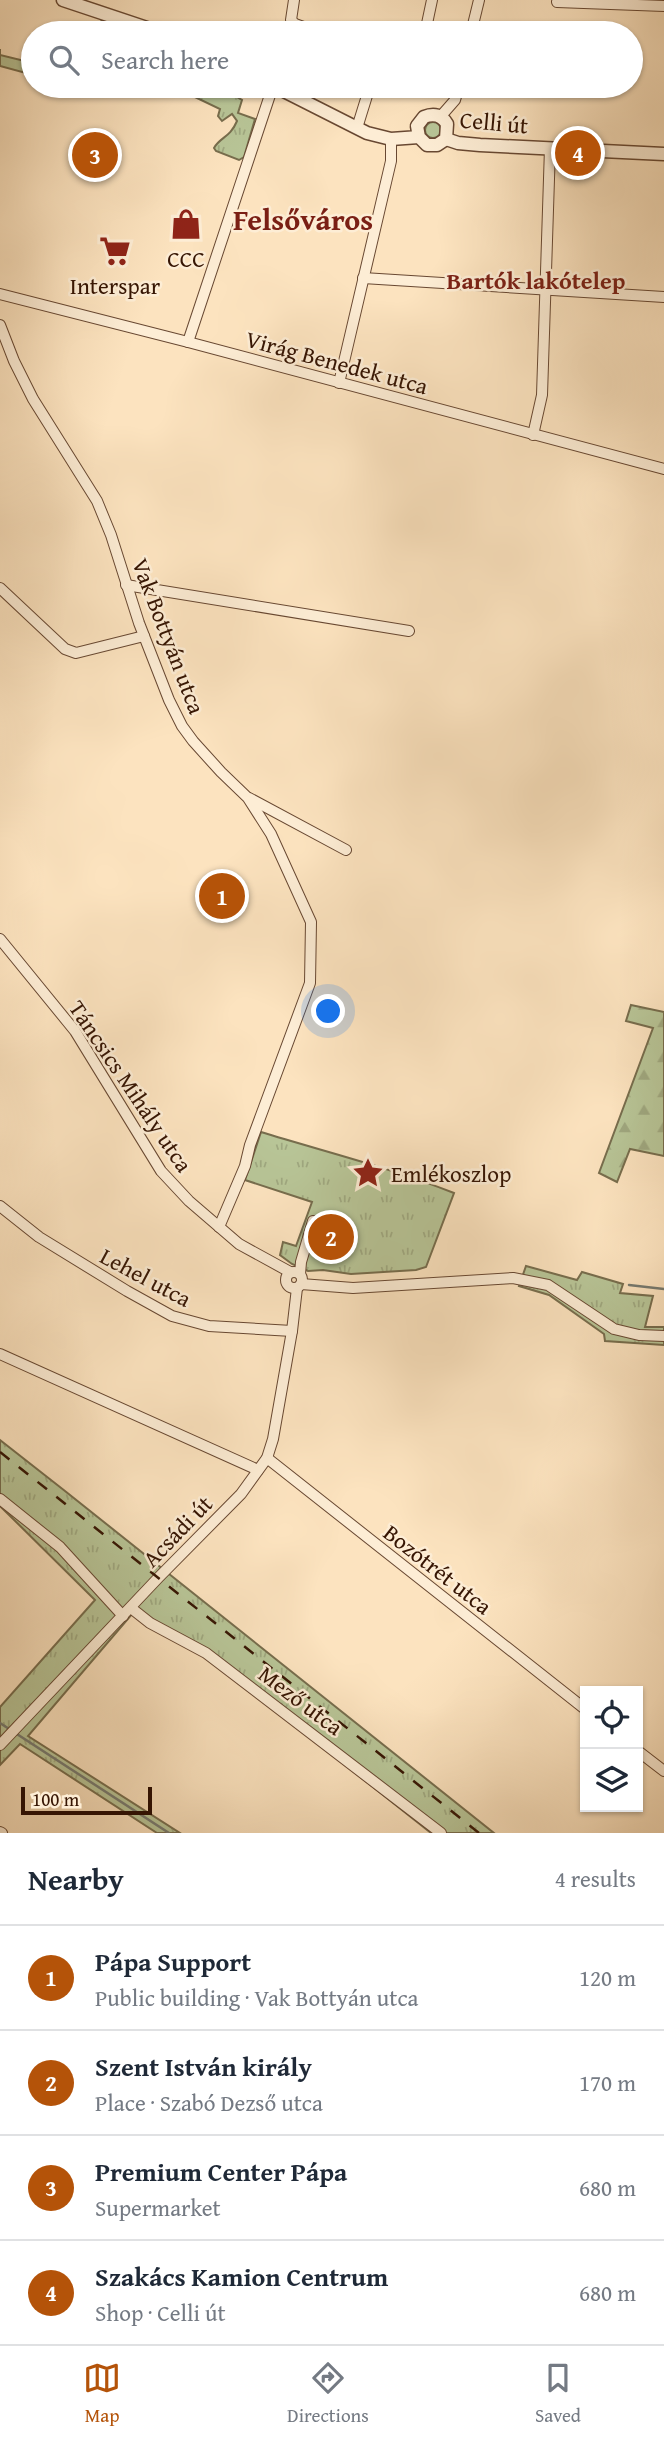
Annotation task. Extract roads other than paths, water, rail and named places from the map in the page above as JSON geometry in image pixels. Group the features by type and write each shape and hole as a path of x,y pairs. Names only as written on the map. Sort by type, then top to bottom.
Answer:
{"street":[{"path":"64,0 126,21"},
{"path":"292,21 294,0"},
{"path":"428,21 432,0"},
{"path":"474,21 479,0"},
{"path":"557,2 664,6"},
{"path":"188,342 269,98"},
{"name":"Celli út","path":"297,98 357,128 391,139 419,137"},
{"path":"357,128 366,98"},
{"path":"441,116 456,98"},
{"name":"Celli út","path":"446,139 447,124 441,116 435,114 424,117 417,126 422,142 432,146 446,139 469,144 664,154"},
{"path":"339,383 391,161 391,139"},
{"path":"533,435 542,395 550,148"},
{"path":"363,278 664,297"},
{"name":"Virág Benedek utca","path":"0,294 664,469"},
{"name":"Vak Bottyán utca","path":"0,326 33,399 97,501 169,700 182,726 221,772 248,797 271,834 311,922 310,983 250,1145 246,1166 219,1227"},
{"path":"126,585 410,631"},
{"path":"0,588 65,649 76,653 145,636"},
{"path":"248,797 346,850"},
{"name":"Táncsics Mihály utca","path":"0,939 75,1031 161,1171 189,1201 239,1244 296,1279"},
{"name":"Lehel utca","path":"0,1206 39,1237 172,1316 209,1326 292,1331"},
{"name":"Acsádi út","path":"0,1745 241,1494 267,1458 273,1439 292,1331 296,1279 313,1221"},
{"path":"296,1279 353,1288 513,1278 533,1281 557,1290 614,1329 639,1335 664,1336"},
{"path":"0,1354 258,1470"},
{"name":"Bozótrét utca","path":"267,1458 580,1705"},
{"name":"Mező utca","path":"0,1499 60,1547 127,1612 206,1653 441,1833"},
{"path":"643,1755 664,1771"}],"waterway":[{"path":"629,1285 664,1289"},
{"path":"0,1723 169,1833"}],"railway":[{"path":"0,1452 479,1833"}],"place":[{"name":"Szakács Kamion Centrum","path":"578,153"},
{"name":"Premium Center Pápa","path":"95,155"},
{"name":"CCC","path":"186,224"},
{"name":"Interspar","path":"115,251"},
{"name":"Pápa Support","path":"222,896"},
{"name":"Emlékoszlop","path":"368,1173"},
{"name":"Szent István király","path":"331,1237"}],"district":[{"name":"Felsőváros","path":"303,219"},
{"name":"Bartók lakótelep","path":"536,280"}]}
